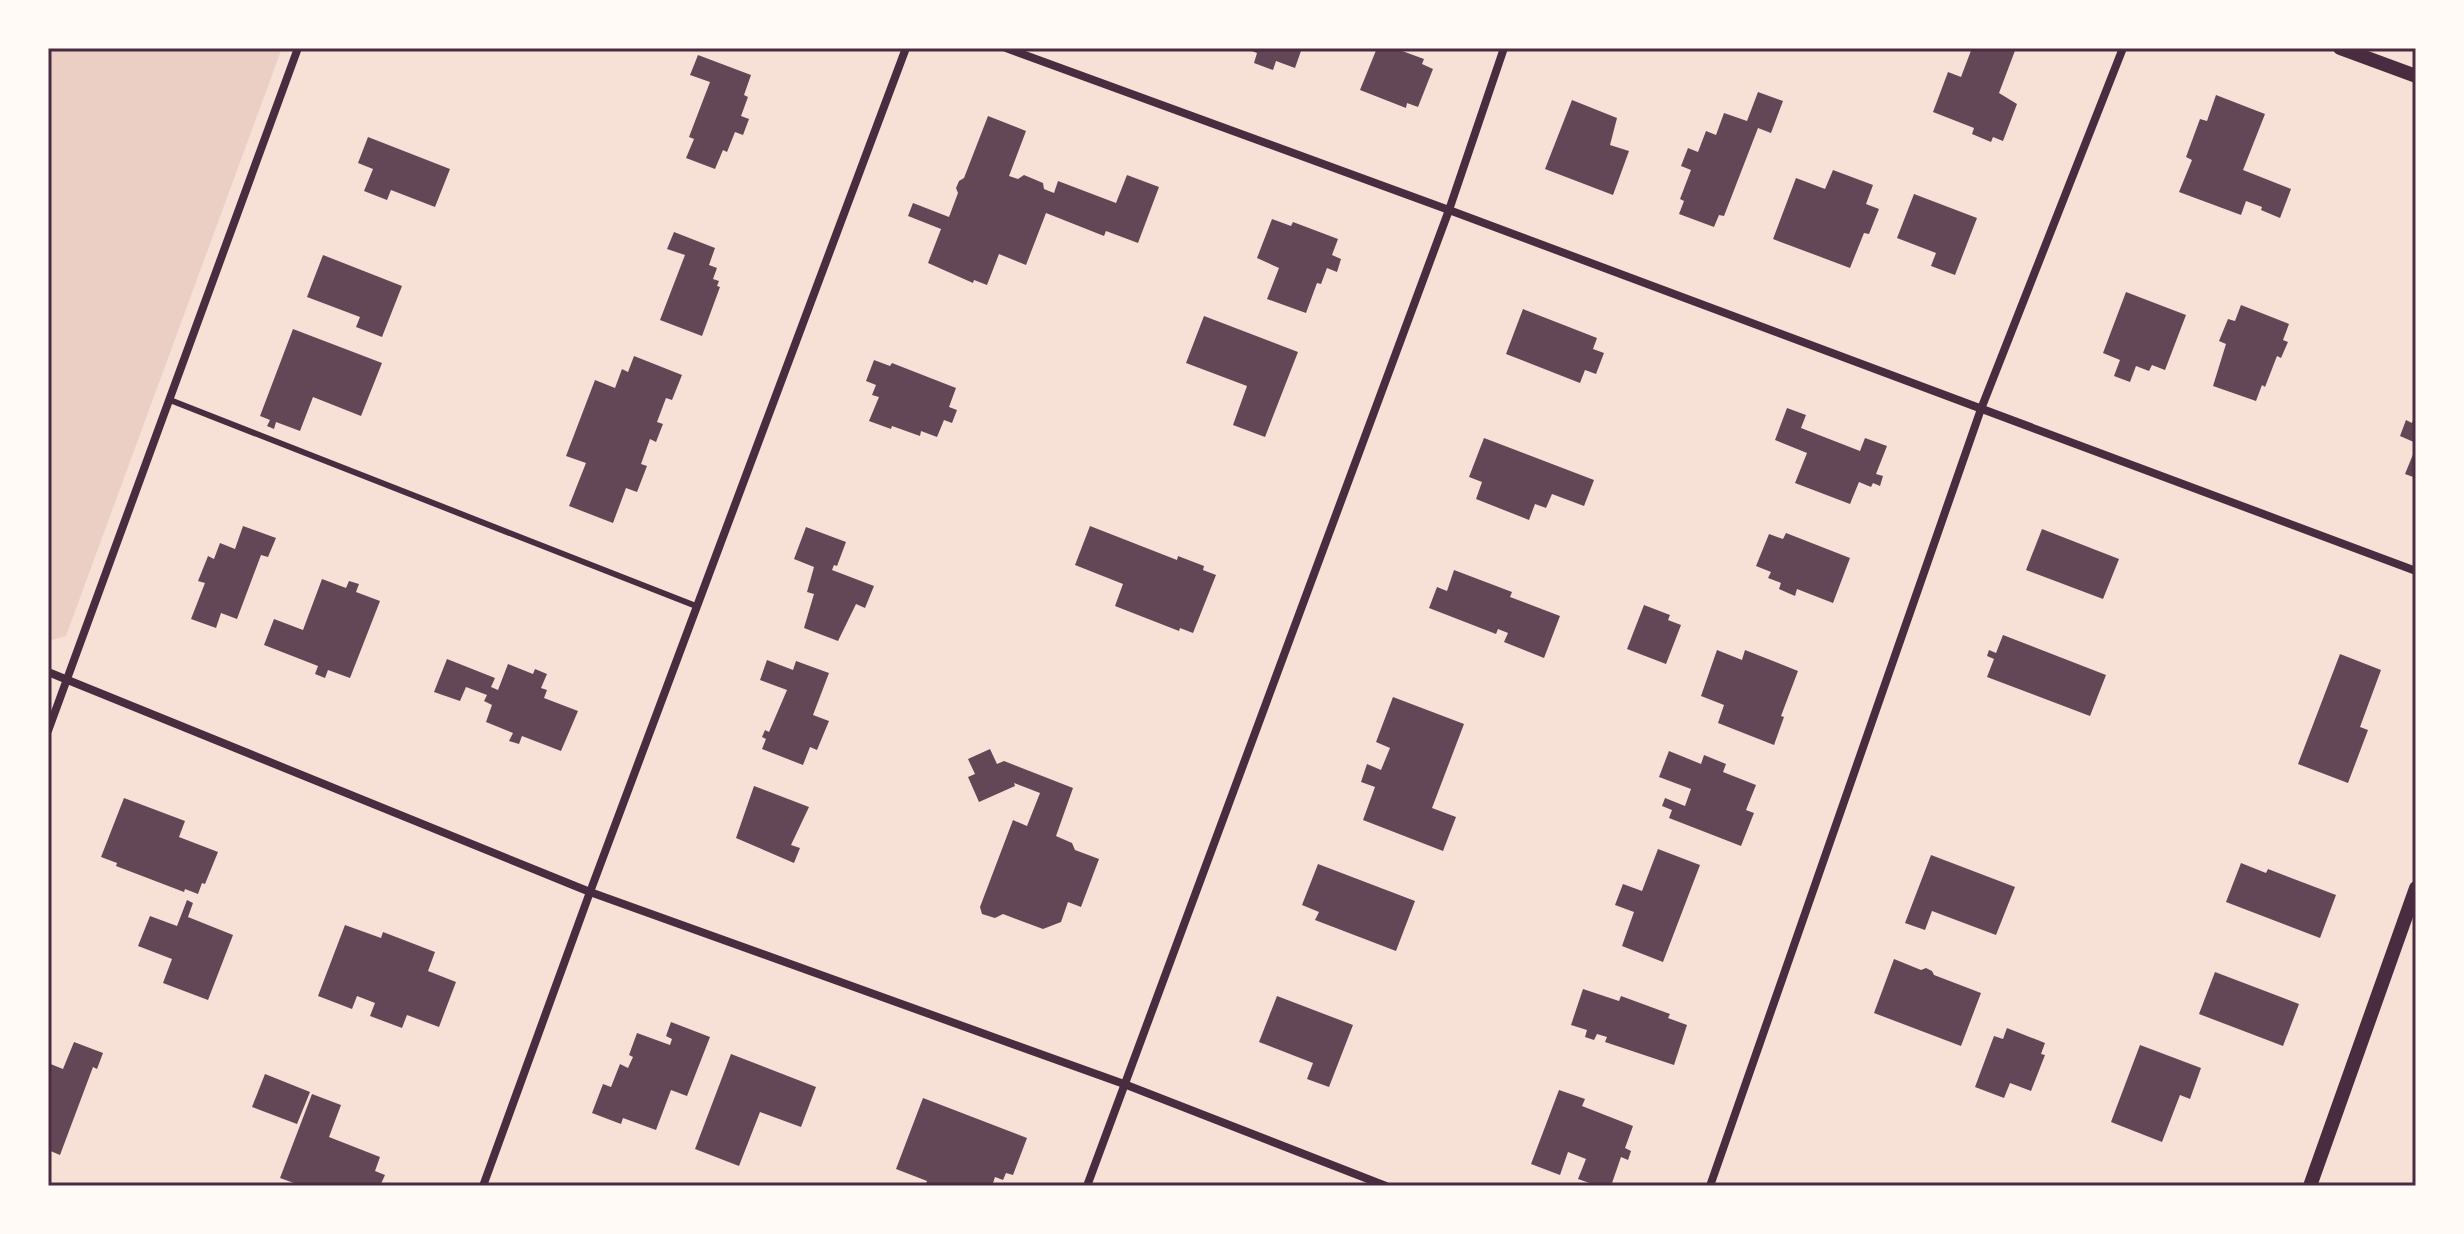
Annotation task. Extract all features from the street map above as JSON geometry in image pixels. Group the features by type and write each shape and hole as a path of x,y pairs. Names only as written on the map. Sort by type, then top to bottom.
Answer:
{"street":[{"path":"48,731 298,48"},
{"path":"483,1186 696,606 906,48"},
{"path":"1006,48 2416,571"},
{"path":"1087,1186 1449,210 1504,48"},
{"path":"1710,1186 1981,409 2123,48"},
{"path":"2340,48 2416,76"},
{"path":"48,672 590,892 1124,1084 1386,1186"},
{"path":"2310,1186 2416,888"}],"lane":[{"path":"170,400 696,606"}],"shaded area":[{"path":"48,48 282,48 66,636 48,641"}],"building":[{"path":"1244,48 1302,48 1295,68 1276,61 1273,70 1254,63 1257,53"},
{"path":"1377,48 1394,48 1424,59 1422,64 1433,69 1418,107 1407,103 1406,108 1360,90"},
{"path":"1972,48 2016,48 1999,93 2017,104 2003,141 1993,137 1991,142 1972,134 1974,128 1933,112 1948,72 1961,77"},
{"path":"698,55 751,75 741,116 749,119 743,135 735,132 727,152 723,150 715,169 686,158 694,139 689,137 710,82 690,75"},
{"path":"1758,92 1783,101 1771,133 1758,128 1724,216 1719,215 1714,227 1679,214 1684,201 1680,199 1691,170 1681,166 1688,148 1698,152 1706,131 1716,135 1724,113 1747,121"},
{"path":"2216,95 2265,114 2243,170 2291,189 2280,218 2246,201 2241,215 2179,192 2192,160 2186,157 2200,119 2207,121"},
{"path":"1572,100 1617,118 1610,145 1629,151 1613,195 1545,169"},
{"path":"988,116 1026,131 1009,176 1018,179 1024,175 1043,183 1044,189 1054,193 1058,181 1116,203 1127,175 1159,187 1138,243 1106,231 1104,236 1046,213 1026,265 999,254 987,285 974,280 973,283 928,263 941,229 908,216 913,203 949,217 958,193 956,188 964,178"},
{"path":"368,137 450,169 435,207 391,190 387,200 364,191 373,169 358,163"},
{"path":"1833,170 1873,185 1866,204 1879,209 1869,234 1864,233 1850,268 1773,239 1796,178 1825,189"},
{"path":"1914,194 1977,218 1955,275 1931,266 1936,253 1897,238"},
{"path":"1272,219 1291,226 1293,222 1338,239 1332,255 1341,259 1337,272 1327,268 1321,284 1317,283 1306,313 1267,299 1279,268 1257,258"},
{"path":"674,232 715,248 709,265 717,268 713,279 719,281 717,286 720,287 702,336 660,320 685,255 667,249"},
{"path":"323,255 402,286 382,337 356,327 360,317 307,297"},
{"path":"2126,292 2186,315 2165,370 2152,365 2149,371 2136,366 2130,382 2114,376 2120,360 2103,353"},
{"path":"2241,305 2289,324 2283,340 2288,342 2281,358 2277,356 2256,401 2213,386 2226,344 2219,341 2228,319 2235,321"},
{"path":"1523,309 1597,338 1593,349 1604,353 1596,374 1585,370 1580,383 1506,354"},
{"path":"1204,316 1298,352 1265,437 1233,425 1247,386 1186,363"},
{"path":"293,329 382,363 361,416 313,397 300,431 276,422 274,429 267,426 270,420 260,416"},
{"path":"634,356 682,375 672,400 666,398 657,422 663,424 656,442 650,439 641,464 647,466 637,492 626,488 613,523 569,506 586,463 566,456 595,380 615,388 622,369 628,372"},
{"path":"874,360 890,366 892,363 956,388 949,407 957,410 952,423 944,420 937,437 921,431 920,436 869,421 879,397 872,395 876,385 866,381"},
{"path":"1787,408 1806,415 1801,428 1860,451 1865,438 1887,446 1876,474 1883,476 1880,486 1873,483 1871,487 1859,482 1850,504 1795,483 1807,453 1775,440"},
{"path":"2416,413 2416,443 2400,436 2406,420 2412,423"},
{"path":"1484,438 1594,480 1584,506 1552,494 1546,508 1535,504 1529,520 1476,499 1482,482 1469,477"},
{"path":"2416,447 2416,478 2405,474"},
{"path":"243,526 276,538 268,557 261,555 237,619 221,613 216,628 191,619 205,583 198,581 208,556 214,559 220,543 235,549"},
{"path":"1090,526 1177,560 1178,556 1204,566 1203,570 1216,575 1193,633 1180,628 1179,631 1115,606 1123,584 1075,565"},
{"path":"806,527 846,542 837,566 834,565 832,570 874,586 865,608 856,604 838,641 804,628 814,594 807,592 814,567 794,559"},
{"path":"2042,529 2119,559 2103,599 2026,570"},
{"path":"1786,533 1850,558 1833,603 1797,589 1795,596 1779,589 1781,583 1768,578 1771,572 1756,566 1769,534 1783,539"},
{"path":"1454,570 1512,592 1510,597 1560,616 1544,658 1504,642 1508,633 1498,629 1496,634 1429,608 1437,587 1447,591"},
{"path":"322,579 346,588 349,581 359,584 356,592 380,601 350,678 328,670 325,678 315,674 318,666 264,645 274,619 303,630"},
{"path":"1644,605 1670,615 1668,620 1681,625 1666,664 1627,649"},
{"path":"2003,635 2106,675 2090,716 1987,677 1994,659 1987,656 1989,650 1996,653"},
{"path":"1717,650 1742,660 1745,650 1798,671 1774,745 1718,723 1724,705 1701,696"},
{"path":"2340,654 2381,670 2360,727 2368,730 2348,783 2298,764"},
{"path":"447,659 495,678 491,687 498,690 508,664 533,674 535,669 547,674 541,688 547,690 544,698 578,711 561,751 522,736 519,744 509,741 513,733 486,722 492,705 484,701 487,695 466,687 460,701 434,692"},
{"path":"767,660 793,670 796,661 829,673 813,715 829,721 817,750 810,747 803,765 762,749 766,739 762,737 765,730 769,732 787,690 760,680"},
{"path":"1393,697 1464,724 1432,808 1456,817 1443,851 1363,820 1375,787 1361,782 1367,764 1381,770 1390,748 1376,742"},
{"path":"990,749 997,764 1004,761 1073,788 1056,836 1072,843 1075,850 1099,859 1081,907 1068,902 1061,922 1043,929 1003,914 995,918 982,914 980,907 1013,820 1027,826 1040,793 1014,783 1015,786 979,802 968,777 975,774 968,759"},
{"path":"1669,751 1701,764 1704,755 1726,764 1723,772 1756,785 1746,810 1754,813 1741,846 1669,818 1672,810 1662,806 1665,798 1685,806 1691,789 1659,777"},
{"path":"754,786 809,807 791,845 800,848 794,863 736,838"},
{"path":"124,798 185,821 179,837 218,852 198,894 185,889 184,892 116,866 117,863 101,857"},
{"path":"1658,849 1700,865 1663,962 1622,946 1634,912 1615,905 1623,884 1642,891"},
{"path":"1931,855 2015,887 1996,935 1932,911 1925,930 1905,923"},
{"path":"2241,863 2266,873 2268,869 2336,895 2320,938 2226,902"},
{"path":"1318,864 1415,901 1396,951 1315,920 1319,912 1302,905"},
{"path":"187,900 193,903 188,917 233,935 208,1000 163,983 172,959 138,946 150,916 177,926"},
{"path":"345,925 381,938 383,932 435,952 428,971 456,982 439,1027 407,1015 402,1028 370,1016 375,1003 357,996 352,1009 318,996"},
{"path":"1894,959 1921,970 1926,968 1934,975 1981,993 1961,1046 1874,1013"},
{"path":"2215,972 2299,1004 2283,1046 2199,1014"},
{"path":"1583,989 1619,1001 1621,996 1670,1014 1668,1018 1687,1025 1674,1065 1605,1042 1607,1037 1597,1034 1594,1040 1585,1037 1587,1030 1571,1025"},
{"path":"1277,996 1353,1025 1329,1087 1307,1079 1313,1063 1259,1042"},
{"path":"671,1022 710,1037 687,1096 671,1090 656,1130 623,1118 621,1124 592,1113 603,1084 611,1087 620,1064 628,1068 637,1033 670,1045 672,1039 666,1036"},
{"path":"2007,1028 2045,1043 2041,1054 2045,1055 2031,1091 2010,1083 2004,1098 1975,1087 1994,1036 2003,1039"},
{"path":"74,1042 103,1053 97,1069 93,1067 60,1155 48,1150 48,1063 63,1069"},
{"path":"2140,1045 2201,1068 2190,1099 2180,1095 2162,1142 2111,1122"},
{"path":"731,1054 816,1087 801,1127 760,1112 739,1166 695,1149"},
{"path":"265,1074 310,1092 297,1124 252,1107"},
{"path":"1559,1090 1585,1099 1582,1106 1633,1126 1625,1148 1631,1151 1628,1160 1621,1157 1611,1186 1598,1186 1578,1179 1586,1159 1568,1152 1560,1175 1531,1164"},
{"path":"312,1094 341,1105 329,1137 380,1157 375,1171 385,1175 380,1186 302,1186 280,1178"},
{"path":"923,1098 1027,1138 1013,1175 1006,1173 1003,1180 995,1177 992,1186 925,1186 927,1181 896,1169"}]}
